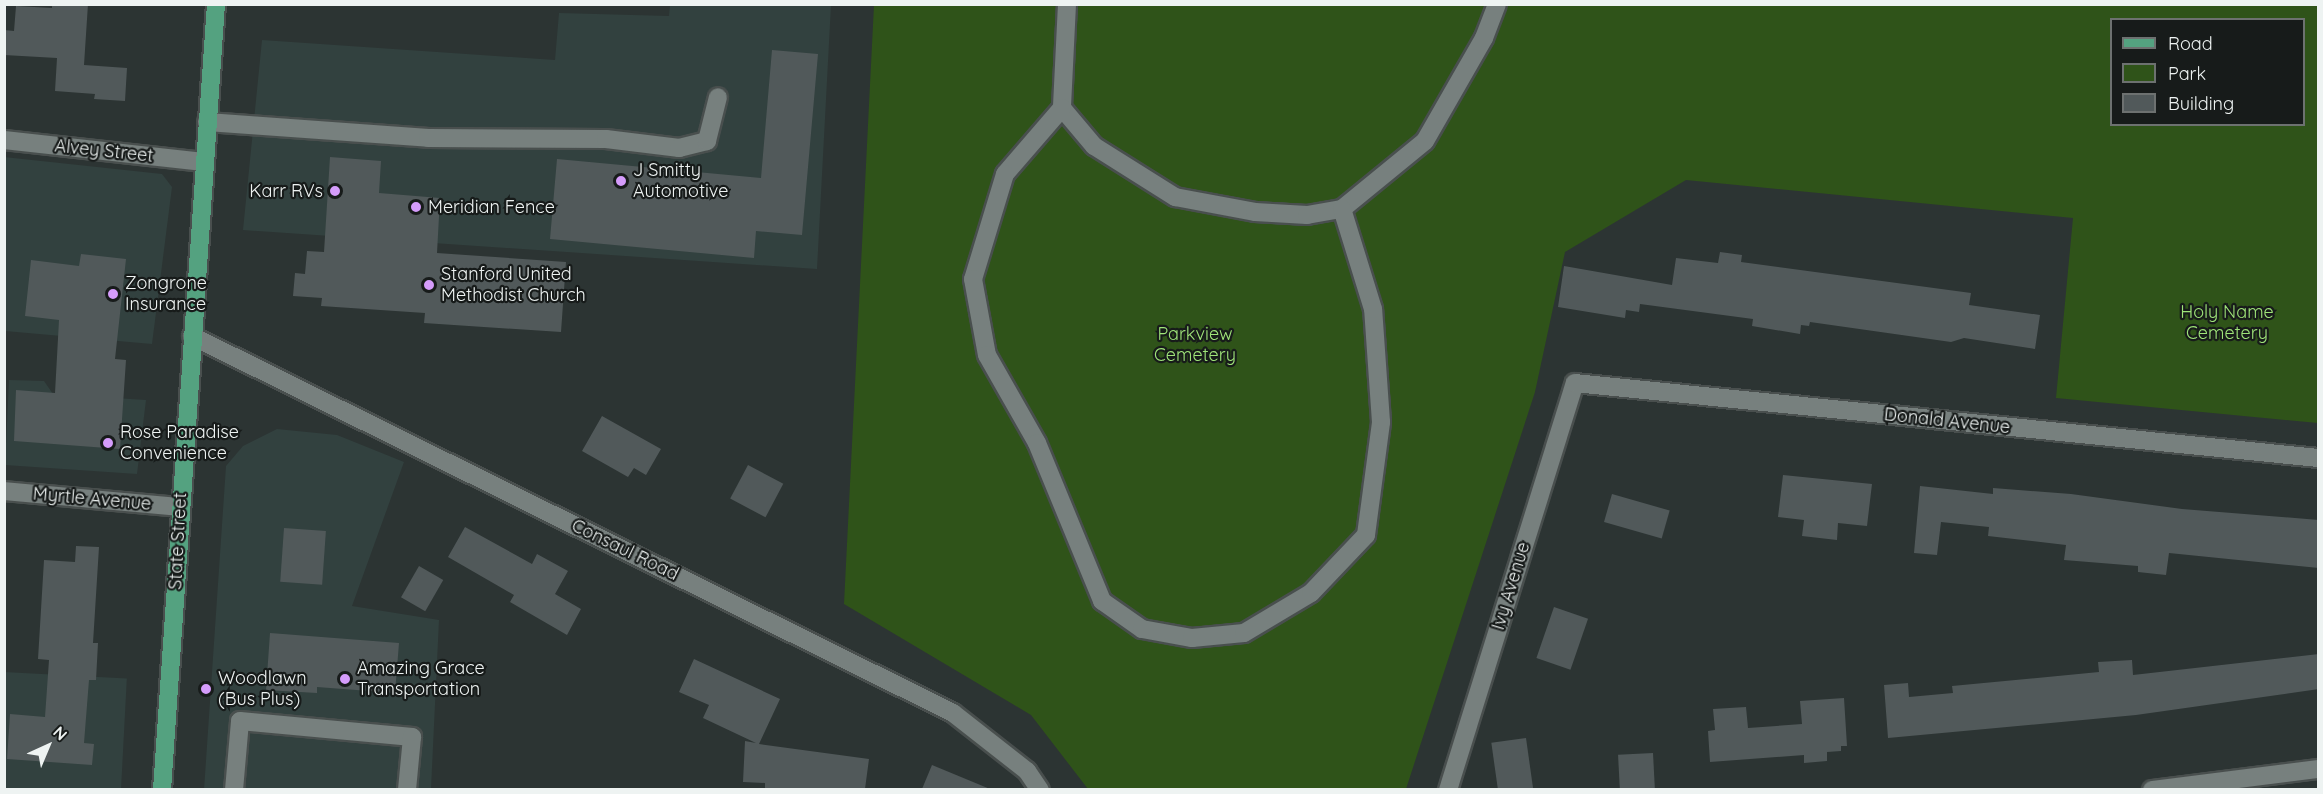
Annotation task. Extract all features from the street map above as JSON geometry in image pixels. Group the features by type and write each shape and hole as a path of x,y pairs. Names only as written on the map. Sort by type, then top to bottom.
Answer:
{"main road":[{"name":"State Street","path":"165,789 180,507 216,4"}],"street":[{"path":"1067,4 1062,108 1005,174 973,279 987,355 1037,443 1102,602 1142,630 1191,638 1244,633 1311,593 1366,535 1381,422 1373,309 1342,208"},
{"path":"1062,108 1094,146 1175,197 1297,215 1342,208 1425,141 1484,38 1497,4"},
{"path":"207,122 428,138 606,139 679,148 708,141 718,97"},
{"name":"Alvey Street","path":"4,140 204,162"},
{"name":"Consaul Road","path":"192,336 953,713 1027,771 1040,789"},
{"name":"Donald Avenue","path":"1575,383 2319,458"},
{"name":"Ivy Avenue","path":"1448,789 1575,383"},
{"name":"Myrtle Avenue","path":"4,490 180,507"},
{"path":"234,789 240,721 412,737 407,789"},
{"path":"2152,789 2319,769"}],"shaded area":[{"path":"670,5 831,5 817,269 243,230 262,40 555,60 559,13 669,16"},
{"path":"4,157 162,174 172,187 152,344 5,331"},
{"path":"9,380 44,381 53,394 146,400 137,474 5,465"},
{"path":"277,429 337,435 404,462 352,606 439,620 431,789 204,790 226,466 243,446"},
{"path":"4,672 127,678 121,790 4,789"}],"green space":[{"name":"Parkview Cemetery","path":"874,5 2318,5 2318,423 2056,398 2073,218 1686,180 1565,252 1535,392 1406,789 1088,789 1031,715 844,604"}],"building":[{"path":"52,4 88,4 84,65 127,68 125,101 94,99 95,94 55,91 57,58 4,55 4,30 14,31 16,6 52,8"},
{"path":"772,50 818,54 802,235 756,231 754,258 550,239 557,159 761,178"},
{"name":"Stanford United Methodist Church","path":"330,157 381,161 379,193 440,198 437,253 566,262 561,332 424,323 425,313 321,306 322,298 293,296 295,273 305,274 307,251 324,252"},
{"path":"1720,252 1742,255 1741,262 1971,293 1969,305 2040,315 2035,349 1964,338 1951,342 1810,322 1809,326 1801,325 1800,334 1752,326 1753,319 1640,304 1639,312 1626,310 1625,318 1558,307 1564,266 1672,285 1676,258 1718,263"},
{"path":"81,254 126,259 115,359 126,360 120,449 14,441 16,390 55,393 59,320 25,316 31,260 79,266"},
{"path":"602,416 661,449 646,475 634,468 628,477 582,451"},
{"path":"748,465 783,484 765,517 730,499"},
{"path":"1783,475 1872,484 1867,526 1838,523 1837,540 1802,536 1804,520 1778,517"},
{"path":"1920,486 1993,494 1993,488 2071,494 2182,509 2319,520 2319,568 2169,553 2166,575 2138,572 2138,566 2064,560 2066,545 1988,536 1989,527 1941,522 1937,555 1914,553"},
{"path":"1612,494 1670,511 1662,538 1604,522"},
{"path":"465,527 532,564 537,554 568,571 555,594 581,609 567,635 510,602 514,595 448,557"},
{"path":"284,528 326,531 322,585 280,582"},
{"path":"76,546 99,547 93,643 98,643 96,680 89,680 84,743 94,744 92,765 7,759 10,714 45,717 49,660 38,659 44,560 75,562"},
{"path":"419,566 443,580 425,611 401,597"},
{"path":"1554,607 1588,619 1570,670 1536,658"},
{"path":"270,633 399,643 395,693 317,687 317,693 266,690"},
{"path":"2319,654 2319,689 2136,715 1888,738 1884,685 1908,683 1909,697 1953,693 1952,686 2099,672 2098,662 2132,660 2133,675"},
{"path":"694,659 780,699 759,744 869,759 865,789 765,788 765,783 743,782 745,741 756,743 703,718 709,705 679,692"},
{"path":"1844,698 1847,746 1841,746 1841,751 1827,752 1827,761 1804,763 1804,755 1710,762 1708,731 1715,730 1713,709 1746,707 1748,728 1802,724 1800,701"},
{"path":"1526,738 1533,789 1498,790 1491,743"},
{"path":"1653,753 1655,789 1620,790 1618,755"},
{"path":"932,765 990,789 922,789"}],"place":[{"name":"J Smitty Automotive","path":"621,181"},
{"name":"Karr RVs","path":"335,191"},
{"name":"Meridian Fence","path":"416,207"},
{"name":"Stanford United Methodist Church","path":"429,285"},
{"name":"Zongrone Insurance","path":"113,294"},
{"name":"Rose Paradise Convenience","path":"108,443"},
{"name":"Amazing Grace Transportation","path":"345,679"},
{"name":"Woodlawn (Bus Plus)","path":"206,689"}],"park label":[{"name":"Holy Name Cemetery","path":"2227,323"}]}
